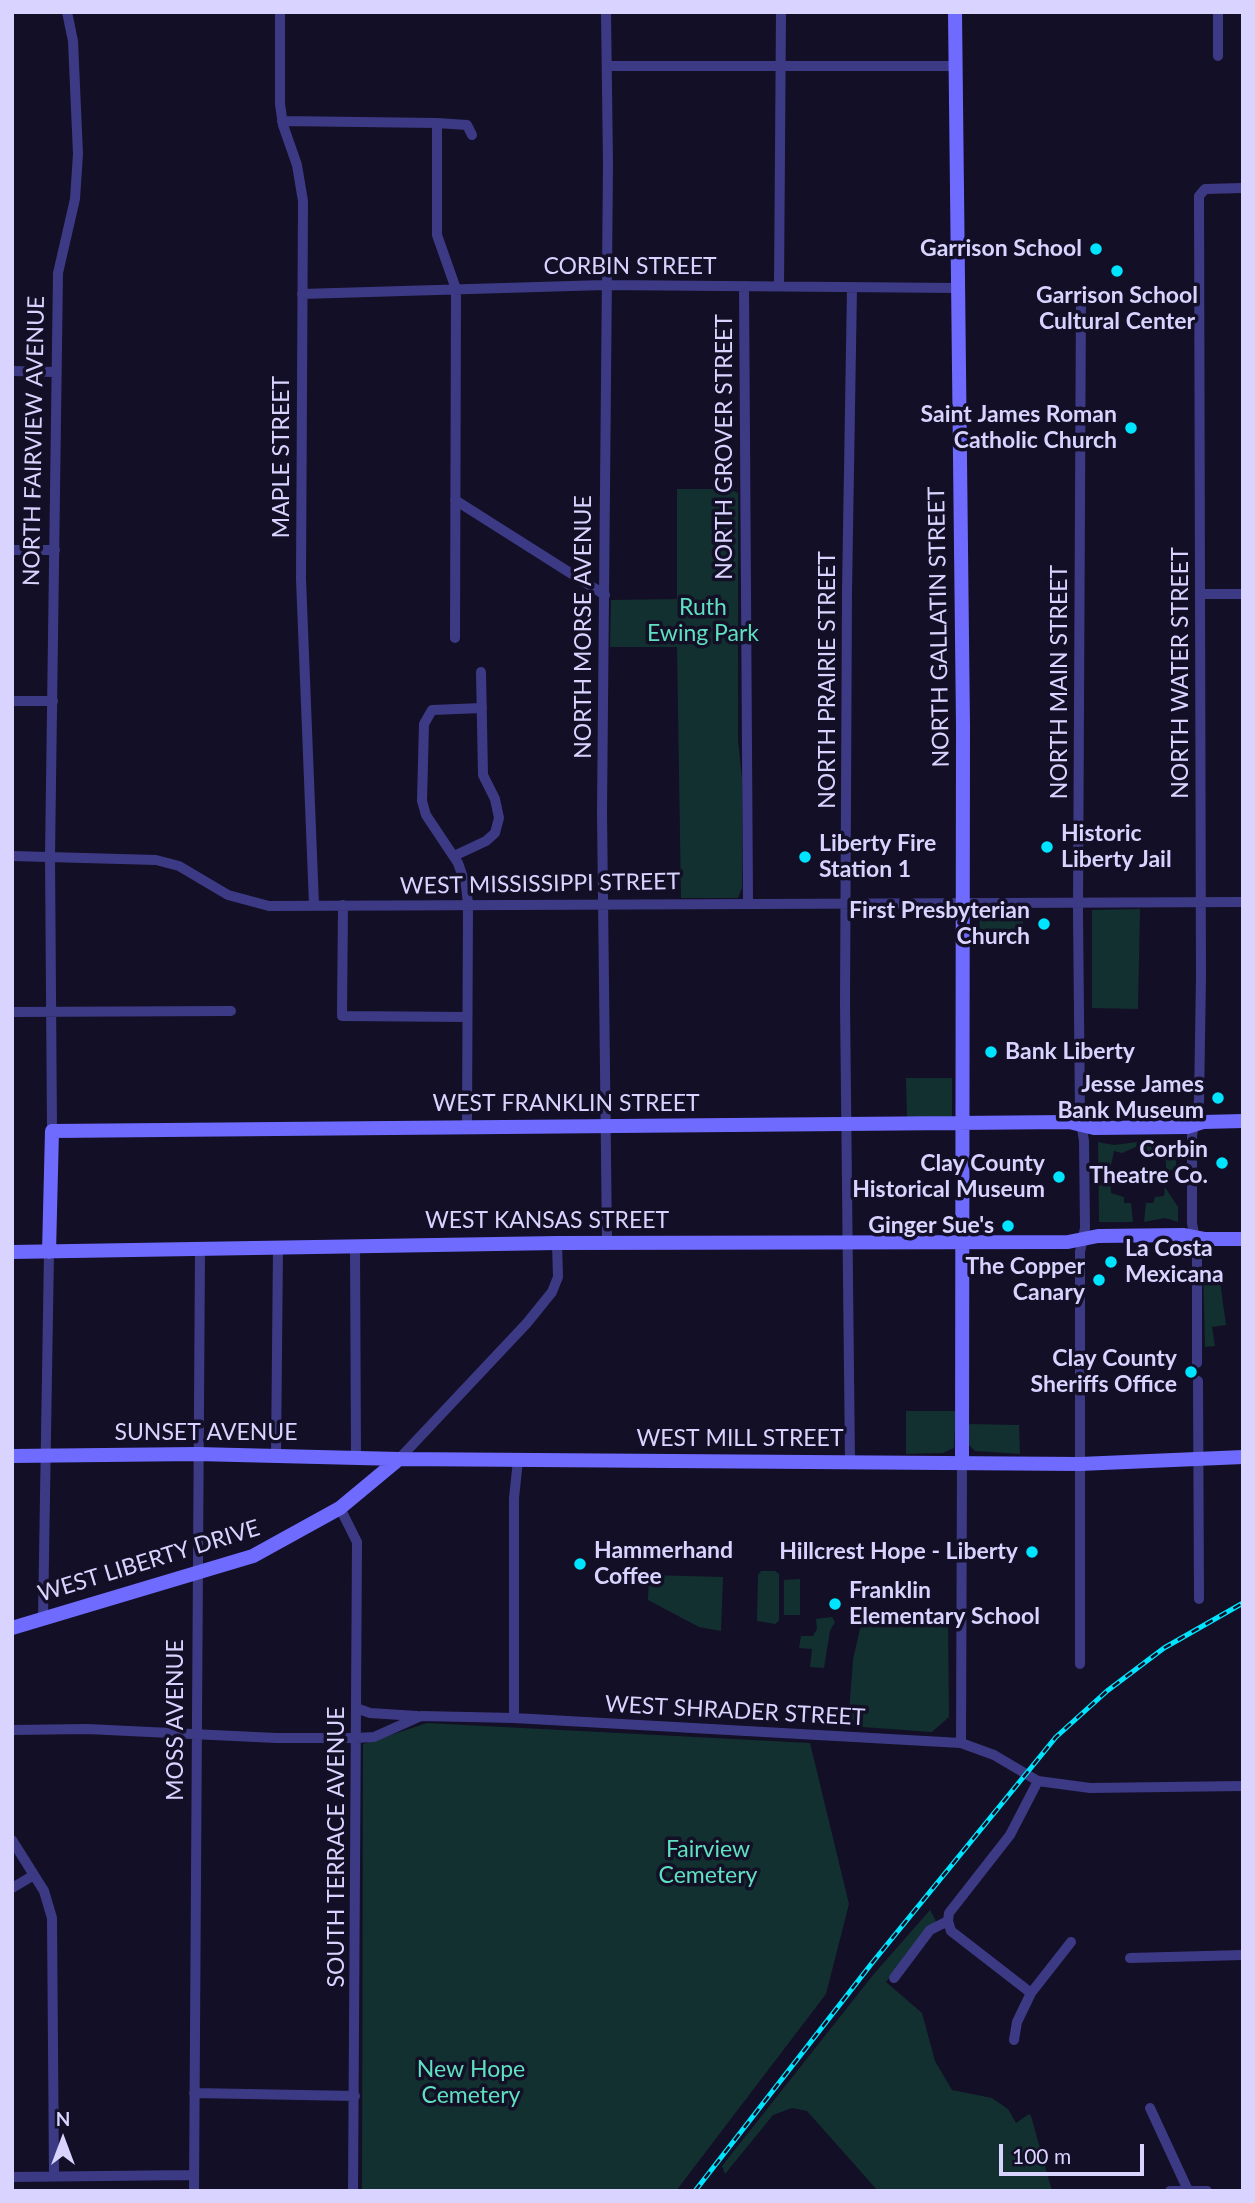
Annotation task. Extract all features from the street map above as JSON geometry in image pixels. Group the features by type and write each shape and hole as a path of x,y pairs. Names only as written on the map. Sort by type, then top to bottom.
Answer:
{"street":[{"name":"NORTH FAIRVIEW AVENUE","path":"48,1252 52,1131 50,856 56,372 59,264 75,199 78,154 73,41 67,12"},
{"name":"MAPLE STREET","path":"280,12 282,121 297,165 303,201 301,579 314,905"},
{"name":"NORTH MORSE AVENUE","path":"606,12 603,902 607,1242"},
{"path":"779,286 781,12"},
{"name":"NORTH GALLATIN STREET","path":"955,12 963,901 962,1463"},
{"path":"1218,12 1218,56"},
{"path":"607,66 955,66"},
{"path":"282,121 467,125 472,135"},
{"path":"437,123 437,235 456,289 455,638"},
{"name":"NORTH WATER STREET","path":"1198,1363 1196,1237 1192,1229 1192,1135 1199,1101 1201,902 1200,191 1243,188"},
{"name":"CORBIN STREET","path":"302,294 606,285 958,288"},
{"name":"NORTH GROVER STREET","path":"744,286 748,901"},
{"name":"NORTH PRAIRIE STREET","path":"850,1462 846,591 852,287"},
{"name":"NORTH MAIN STREET","path":"1080,1664 1081,1238 1085,1211 1081,1125 1079,901 1081,293"},
{"path":"12,371 56,372"},
{"path":"456,500 605,595"},
{"path":"12,550 55,550"},
{"path":"1201,594 1243,594"},
{"path":"454,856 486,841 495,833 499,818 495,799 483,775 481,672"},
{"path":"12,701 53,701"},
{"path":"467,1125 468,904 466,886 454,856 426,815 422,802 424,724 432,710 482,708"},
{"name":"WEST MISSISSIPPI STREET","path":"12,856 156,860 179,866 228,895 269,905 748,901 1079,901 1089,904 1243,901"},
{"path":"343,905 342,1016 467,1017"},
{"path":"12,1012 231,1011"},
{"name":"WEST FRANKLIN STREET","path":"52,1131 467,1125 500,1129 847,1125 1081,1125 1094,1128 1179,1127 1243,1121"},
{"name":"WEST KANSAS STREET","path":"12,1252 607,1242 1068,1242 1081,1238 1196,1237 1243,1239"},
{"path":"399,1459 527,1323 552,1292 558,1277 557,1243"},
{"path":"355,1245 356,1458"},
{"path":"276,1456 278,1247"},
{"name":"MOSS AVENUE","path":"194,2191 200,1249"},
{"path":"43,1618 48,1252"},
{"path":"1198,1381 1199,1598"},
{"name":"SUNSET AVENUE","path":"12,1456 197,1454 399,1459"},
{"name":"WEST MILL STREET","path":"399,1459 1080,1464 1243,1457"},
{"name":"WEST LIBERTY DRIVE","path":"12,1628 253,1556 340,1508 399,1459"},
{"path":"514,1718 514,1498 518,1460"},
{"path":"961,1743 962,1463"},
{"name":"SOUTH TERRACE AVENUE","path":"340,1508 357,1542 353,2191"},
{"name":"WEST SHRADER STREET","path":"356,1708 370,1713 421,1716 514,1718 961,1743 994,1755 1038,1781"},
{"name":"WEST SHRADER STREET","path":"12,1730 87,1729 195,1735 356,1738 374,1737 421,1716"},
{"path":"1031,1993 951,1931 948,1921 949,1913 1010,1835 1038,1781 1090,1788 1243,1786"},
{"path":"12,1840 49,1904 54,1947 54,2176"},
{"path":"12,1888 34,1875"},
{"path":"894,1978 930,1930 948,1921"},
{"path":"1014,2040 1017,2022 1031,1993 1071,1942"},
{"path":"1130,1958 1243,1955"},
{"path":"194,2093 355,2096"},
{"path":"1150,2108 1191,2189"},
{"path":"12,2177 194,2175"},
{"path":"1170,2191 1207,2191"}],"green space":[{"name":"Ruth Ewing Park","path":"677,489 729,489 738,493 738,740 742,779 742,888 738,898 681,898 677,647 610,647 611,600 677,599"},
{"path":"1140,909 1138,1009 1092,1008 1092,910"},
{"path":"980,916 1023,916 1023,936 979,935"},
{"path":"906,1078 952,1078 952,1118 907,1119"},
{"path":"1098,1142 1114,1145 1137,1142 1136,1147 1122,1153 1114,1151 1110,1170 1111,1193 1124,1197 1124,1203 1131,1203 1133,1222 1099,1222"},
{"path":"1140,1142 1167,1142 1165,1147 1169,1150 1172,1146 1169,1142 1177,1142 1177,1170 1166,1170 1166,1161 1161,1156 1142,1152"},
{"path":"1165,1187 1178,1207 1178,1222 1165,1218 1144,1222 1146,1203 1153,1203 1155,1197 1164,1196"},
{"path":"1208,1267 1211,1282 1220,1281 1226,1325 1212,1327 1215,1346 1205,1347 1203,1268"},
{"path":"906,1411 956,1411 954,1448 943,1453 906,1454"},
{"path":"968,1424 1019,1425 1020,1454 975,1451 967,1443"},
{"path":"761,1571 775,1571 779,1574 779,1621 775,1624 757,1621 758,1575"},
{"path":"649,1575 723,1577 721,1631 699,1627 648,1600"},
{"path":"800,1579 800,1615 784,1615 784,1580"},
{"path":"891,1614 948,1618 949,1717 932,1732 848,1726 853,1660 861,1624"},
{"path":"832,1617 835,1622 830,1631 824,1668 810,1667 812,1649 799,1648 801,1636 813,1636 817,1629 816,1619"},
{"name":"Fairview Cemetery","path":"427,1723 810,1743 849,1904 826,1994 676,2191 362,2191 363,1744"},
{"path":"930,1910 936,1921 886,1982 922,2013 935,2061 952,2090 992,2098 1008,2109 1016,2123 1029,2114 1031,2116 1052,2191 878,2191 807,2111 792,2108 773,2115 725,2174 722,2166 873,1975"}],"railway":[{"path":"695,2191 872,1963 1056,1737 1107,1691 1164,1648 1243,1603"}],"place":[{"name":"Garrison School","path":"1096,249"},
{"name":"Garrison School Cultural Center","path":"1117,271"},
{"name":"Saint James Roman Catholic Church","path":"1131,428"},
{"name":"Historic Liberty Jail","path":"1047,847"},
{"name":"Liberty Fire Station 1","path":"805,857"},
{"name":"First Presbyterian Church","path":"1044,924"},
{"name":"Bank Liberty","path":"991,1052"},
{"name":"Jesse James Bank Museum","path":"1218,1098"},
{"name":"Corbin Theatre Co.","path":"1222,1163"},
{"name":"Clay County Historical Museum","path":"1059,1177"},
{"name":"Ginger Sue's","path":"1008,1226"},
{"name":"La Costa Mexicana","path":"1111,1262"},
{"name":"The Copper Canary","path":"1099,1280"},
{"name":"Clay County Sheriffs Office","path":"1191,1372"},
{"name":"Hillcrest Hope - Liberty","path":"1032,1552"},
{"name":"Hammerhand Coffee","path":"580,1564"},
{"name":"Franklin Elementary School","path":"835,1604"}],"park label":[{"name":"New Hope Cemetery","path":"471,2083"}]}
